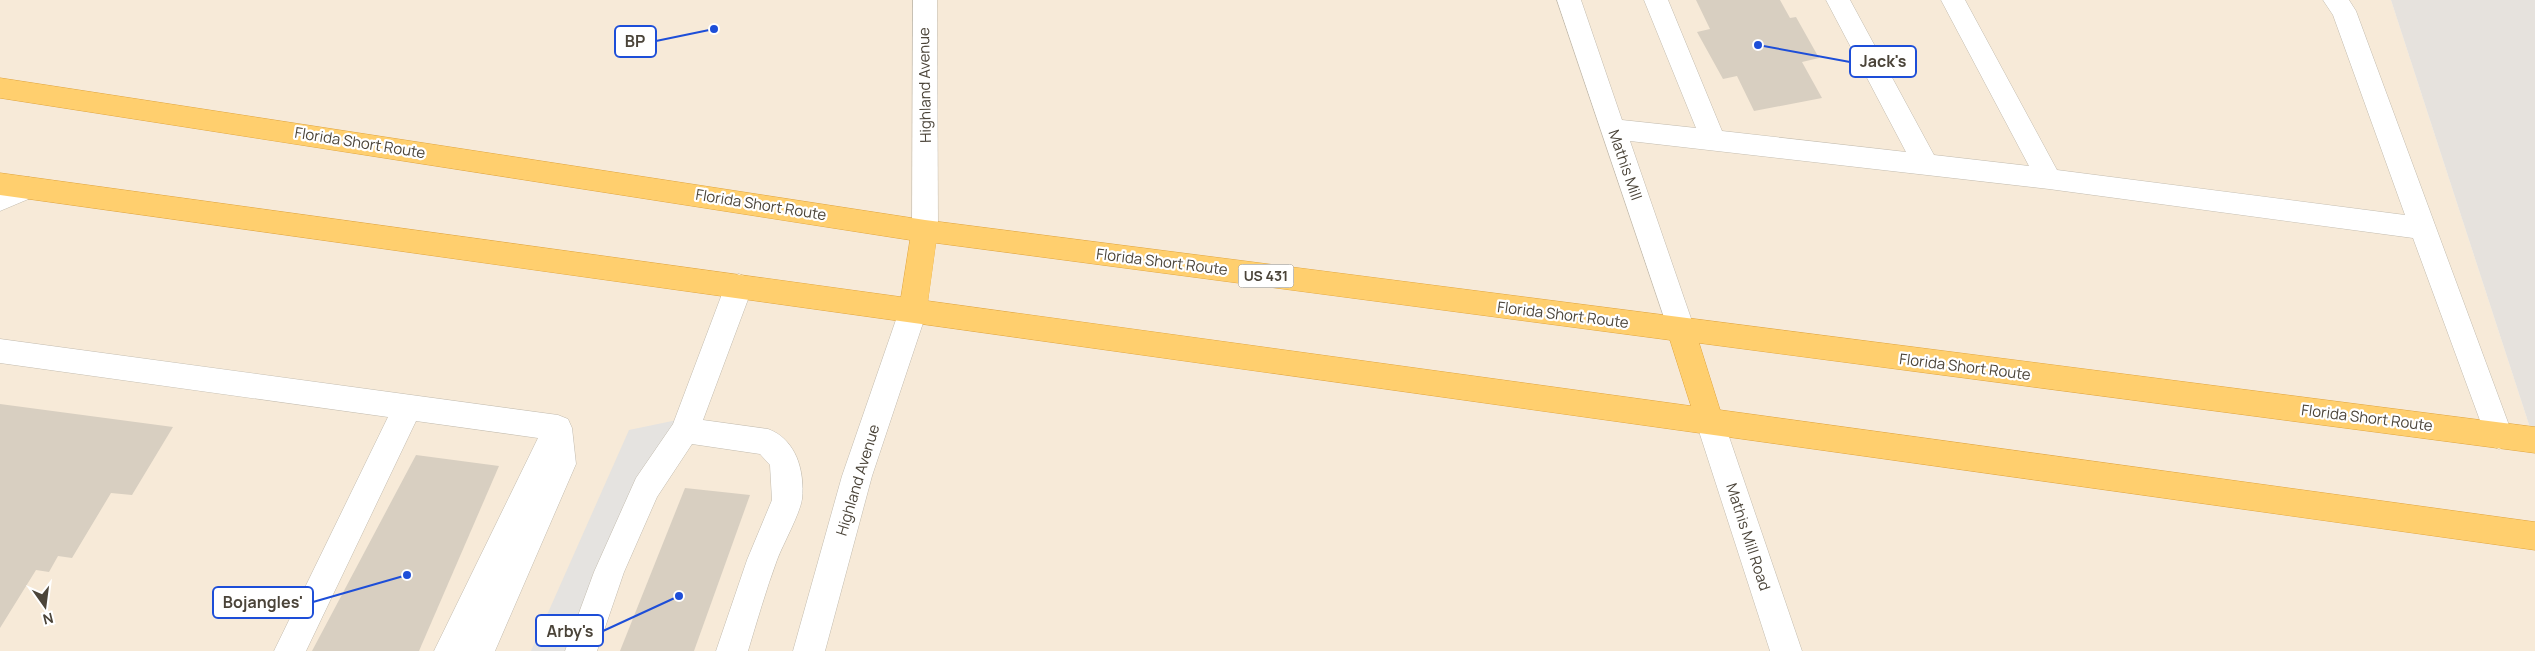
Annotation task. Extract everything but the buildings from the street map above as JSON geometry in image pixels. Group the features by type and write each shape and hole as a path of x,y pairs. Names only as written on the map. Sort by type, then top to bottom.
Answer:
{"highway":[{"name":"Florida Short Route","path":"0,88 925,231 2535,440"},
{"path":"0,184 2535,536"},
{"path":"913,311 925,231"},
{"path":"1681,330 1710,422"}],"street":[{"name":"Highland Avenue","path":"925,0 925,231"},
{"name":"Mathis Mill","path":"1569,0 1681,330"},
{"path":"1656,0 1713,140"},
{"path":"1838,0 1926,165"},
{"path":"1953,0 2048,179"},
{"path":"2335,0 2344,11 2500,436"},
{"path":"1613,129 2048,179 2424,228"},
{"path":"0,200 29,188"},
{"path":"581,651 609,572 646,488 685,430 704,374 739,286"},
{"name":"Highland Avenue","path":"809,651 857,476 913,311"},
{"path":"0,351 558,428"},
{"path":"290,651 408,407"},
{"name":"Mathis Mill Road","path":"1710,422 1786,651"},
{"path":"450,651 558,428"},
{"path":"479,651 561,464 558,428"},
{"path":"685,430 768,442 784,460 787,500 762,560 732,651"}],"shaded area":[{"path":"0,0 2391,0 2535,443 2535,651 0,651"},
{"path":"2391,0 2535,0 2535,443"},
{"path":"677,420 584,651 531,651 629,430"}],"place":[{"name":"BP","path":"714,29"},
{"name":"Jack's","path":"1758,45"},
{"name":"Bojangles'","path":"407,575"},
{"name":"Arby's","path":"679,596"}]}
